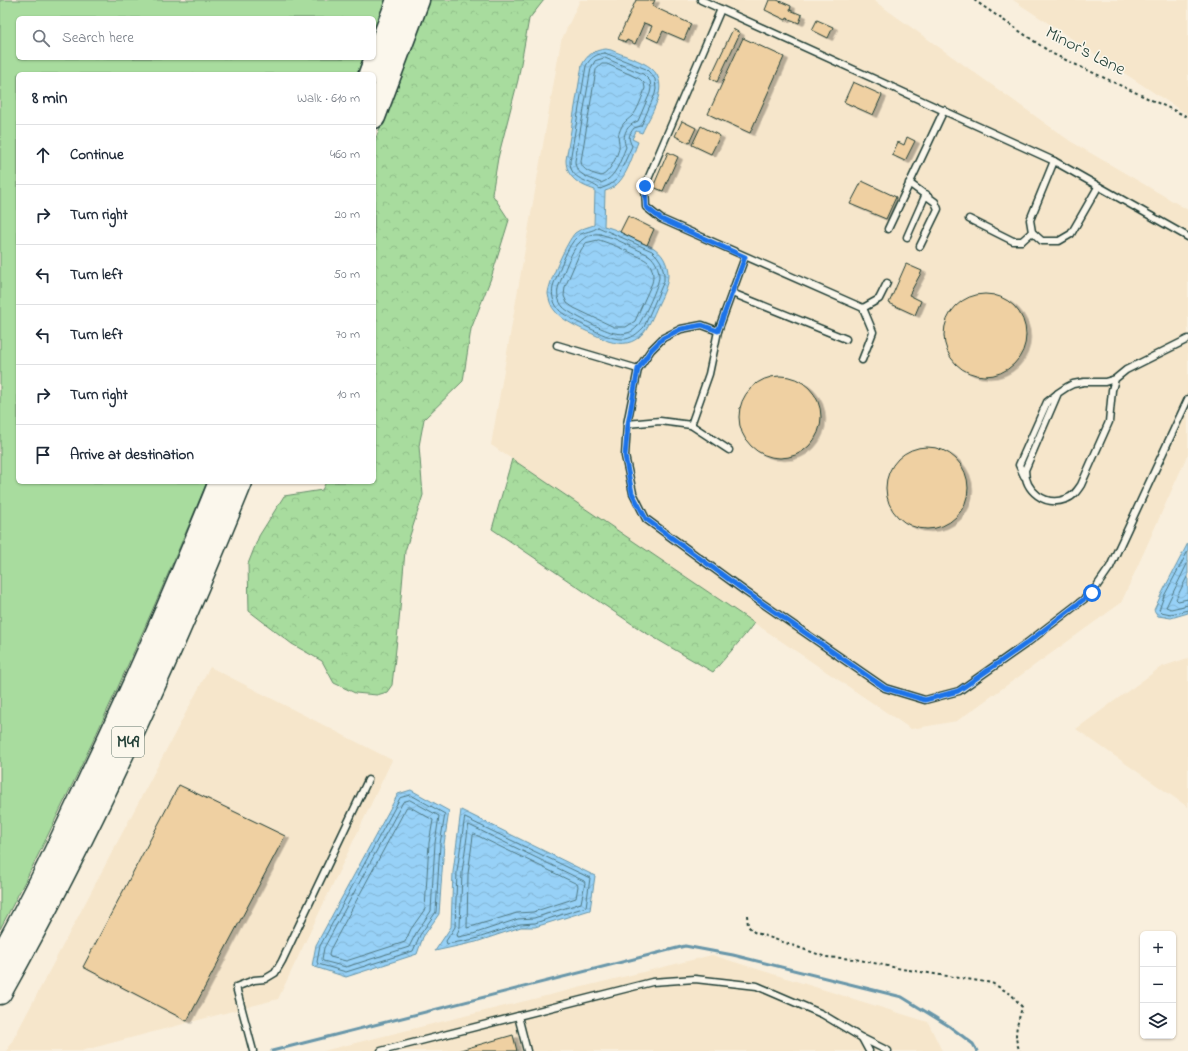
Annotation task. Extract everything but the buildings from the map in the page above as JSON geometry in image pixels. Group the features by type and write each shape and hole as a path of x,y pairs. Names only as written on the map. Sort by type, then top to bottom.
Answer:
{"highway":[{"path":"376,58 398,0"},
{"path":"376,112 418,0"},
{"path":"371,72 375,60"},
{"name":"M49","path":"0,958 64,834 116,724 190,558 219,484"},
{"name":"M49","path":"0,993 24,952 81,842 133,732 207,566 240,484"}],"lane":[{"path":"701,0 1054,160 1098,187 1188,237"},
{"path":"721,9 645,186 646,207 661,219 863,308 873,332 862,360"},
{"path":"888,229 944,110"},
{"path":"1054,160 1030,220 1032,232 1042,241 1059,241 1071,234 1098,187"},
{"path":"909,183 935,202 938,209 920,246"},
{"path":"907,237 926,194"},
{"path":"969,219 1013,241 1022,241 1032,232"},
{"path":"691,425 710,374 718,331 745,257"},
{"path":"863,308 879,299 887,284"},
{"path":"732,293 846,339"},
{"path":"718,331 702,325 681,329 663,338 651,350 638,369 628,424 625,456 632,493 646,519 746,592 885,688 925,700 958,691 1027,643 1092,593 1110,567 1188,399"},
{"path":"1116,379 1112,390 1109,422 1077,491 1066,499 1054,501 1036,495 1026,482 1025,470 1058,393 1073,384 1084,382 1104,382 1116,379 1126,370 1188,339"},
{"path":"557,346 638,369"},
{"path":"628,424 660,422 691,425 730,450"},
{"path":"253,1051 236,987 254,980 265,979 275,973 368,780"},
{"path":"381,1051 652,982 695,979 757,986 822,1014 862,1038 888,1051"},
{"path":"518,1016 527,1051"},
{"path":"862,1038 869,1051"}],"path":[{"name":"Minor's Lane","path":"974,0 1053,54 1188,117"},
{"path":"746,915 748,926 754,932 826,957 855,959 902,969 992,983 1011,994 1022,1007 1015,1034 1020,1051"}],"shaded area":[{"path":"580,0 873,0 1070,141 1188,210 1188,454 1121,603 957,721 911,729 491,445 561,41"},
{"path":"1013,0 1188,0 1188,115"},
{"path":"1188,658 1188,807 1076,729 1161,667"},
{"path":"210,667 392,760 278,999 81,1051 7,1051"},
{"path":"712,955 928,1022 942,1051 323,1051"}],"green space":[{"path":"0,0 385,0 376,25 376,16 16,16 16,60 362,60 358,72 16,72 16,484 206,484 116,692 36,859 0,929"},
{"path":"430,0 544,0 529,19 518,80 498,158 492,194 509,220 491,278 471,329 463,381 424,419 419,446 423,495 405,551 392,685 387,692 377,695 355,693 334,683 322,661 292,644 249,611 248,564 259,536 284,496 322,490 325,484 376,484 376,138"},
{"path":"512,459 754,623 713,672 641,630 492,529"}],"water":[{"path":"606,49 647,65 657,75 660,83 657,100 650,118 642,133 636,131 632,139 638,142 630,164 618,184 605,191 604,226 621,232 654,248 660,253 667,265 668,271 667,283 650,322 641,335 635,340 627,343 608,341 565,320 550,303 548,294 554,272 575,233 579,230 594,225 595,190 584,186 571,176 568,172 566,160 582,65 586,58 591,54"},
{"path":"1188,543 1188,613 1171,618 1158,616 1154,610"},
{"path":"411,790 449,811 444,844 439,914 423,937 417,954 346,977 312,966 316,945 398,794"},
{"path":"461,810 595,876 590,910 535,927 521,927 476,942 435,951 451,927 453,872"}],"waterway":[{"path":"272,1051 685,946 733,955 902,997 949,1026 973,1044 977,1051"}],"route":[{"path":"645,186 646,207 661,219 745,257 718,331 702,325 681,329 663,338 651,350 638,369 628,424 625,456 632,493 646,519 746,592 885,688 925,700 958,691 1027,643 1092,593"}]}
